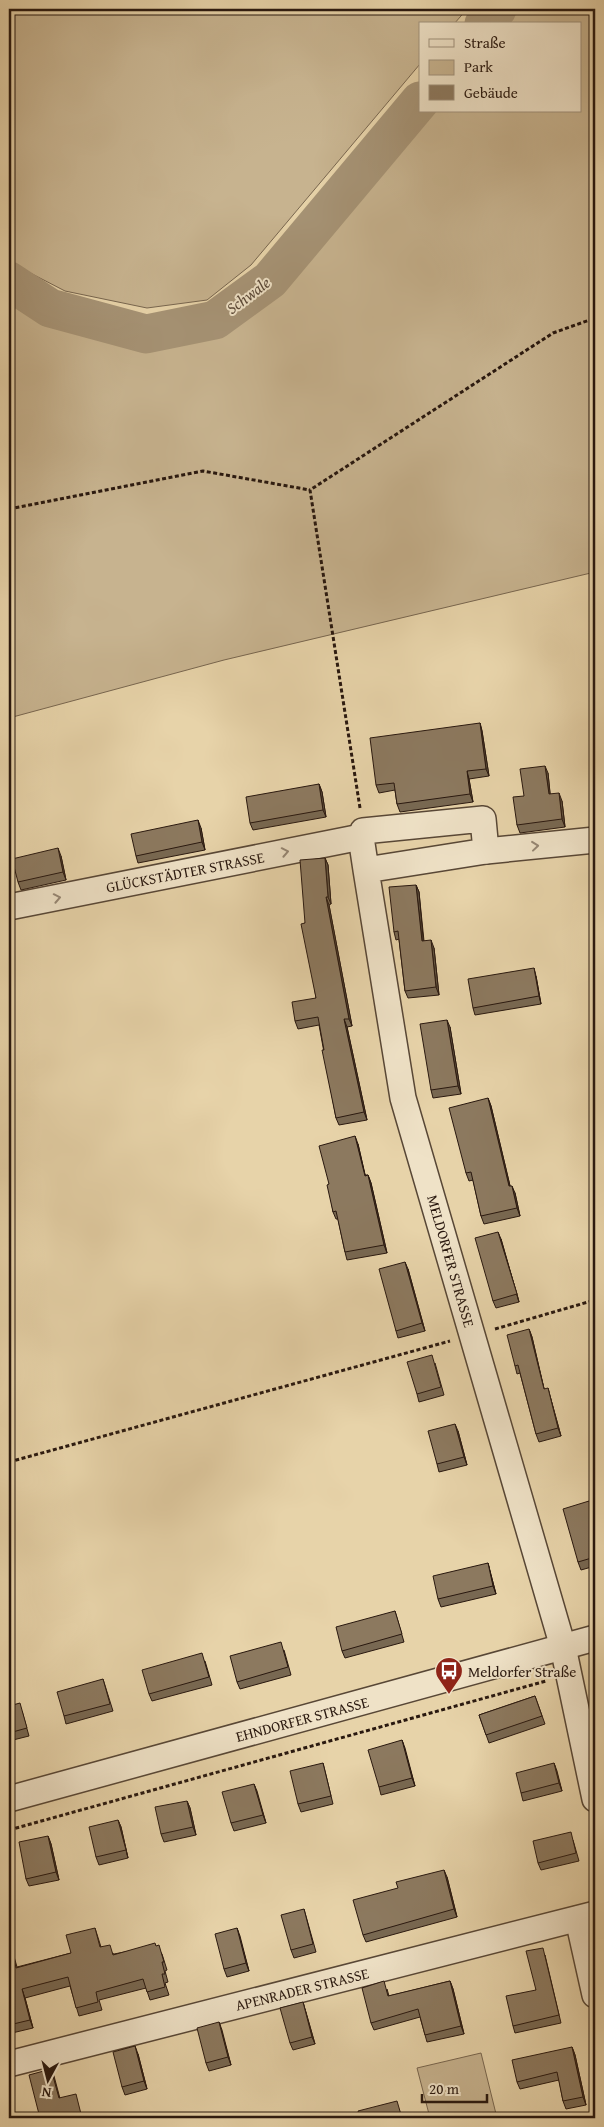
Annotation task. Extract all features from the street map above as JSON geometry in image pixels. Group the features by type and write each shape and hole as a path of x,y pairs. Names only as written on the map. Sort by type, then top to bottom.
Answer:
{"street":[{"name":"GLÜCKSTÄDTER STRASSE","path":"9,907 362,834 483,819 486,851"},
{"path":"362,834 366,870 486,851 595,840"},
{"name":"MELDORFER STRASSE","path":"366,870 403,1098 563,1647 595,1799"},
{"name":"EHNDORFER STRASSE","path":"9,1799 595,1638"},
{"path":"586,1916 595,1994"},
{"name":"APENRADER STRASSE","path":"9,2064 586,1916"}],"path":[{"path":"9,509 202,470 310,490 553,333 595,318"},
{"path":"310,490 362,834"},
{"path":"9,1462 595,1300"},
{"path":"9,1830 569,1674"}],"green space":[{"path":"9,9 467,9 456,22 419,22 419,65 251,265 207,300 147,308 65,291 9,262"},
{"path":"497,9 595,9 595,572 224,660 9,718 9,281 50,308 146,334 215,320 270,280 419,102 419,112 582,112 582,22 486,22"},
{"path":"481,2053 497,2118 430,2118 417,2068"}],"building":[{"path":"480,723 486,769 467,771 470,794 397,804 394,783 376,785 370,738"},
{"path":"545,766 549,794 559,793 562,819 517,825 513,797 524,796 520,769"},
{"path":"319,784 323,810 250,823 246,797"},
{"path":"198,820 202,842 136,856 131,834"},
{"path":"58,848 63,872 18,882 12,859"},
{"path":"325,858 328,897 326,897 349,1019 344,1019 364,1112 336,1118 322,1050 324,1050 318,1017 295,1021 292,1002 316,998 301,924 305,923 300,860"},
{"path":"416,885 422,941 431,940 436,987 405,991 398,931 394,932 389,887"},
{"path":"534,968 539,996 473,1008 468,979"},
{"path":"447,1020 458,1086 431,1090 420,1024"},
{"path":"488,1098 509,1186 512,1186 517,1208 481,1216 471,1172 466,1173 449,1108"},
{"path":"355,1136 365,1176 368,1175 384,1245 345,1252 336,1211 333,1212 327,1185 329,1184 319,1146"},
{"path":"498,1232 517,1294 493,1301 475,1238"},
{"path":"405,1262 422,1323 396,1331 379,1269"},
{"path":"529,1329 544,1389 548,1388 558,1428 536,1434 518,1365 515,1366 507,1335"},
{"path":"432,1355 441,1387 417,1394 407,1362"},
{"path":"455,1424 464,1457 437,1464 428,1431"},
{"path":"589,1501 595,1522 595,1557 578,1562 563,1509"},
{"path":"488,1563 493,1586 438,1599 433,1576"},
{"path":"395,1611 402,1634 342,1651 336,1627"},
{"path":"281,1642 288,1667 237,1682 230,1656"},
{"path":"202,1653 209,1677 149,1694 142,1670"},
{"path":"103,1679 110,1704 64,1716 57,1692"},
{"path":"535,1696 542,1716 486,1735 479,1715"},
{"path":"20,1703 27,1728 9,1733 9,1706"},
{"path":"402,1740 412,1778 379,1787 368,1750"},
{"path":"323,1763 331,1796 298,1804 290,1771"},
{"path":"554,1763 559,1783 521,1793 516,1773"},
{"path":"254,1784 263,1815 231,1823 222,1792"},
{"path":"187,1801 193,1827 161,1834 155,1807"},
{"path":"118,1820 126,1850 96,1857 89,1827"},
{"path":"571,1832 576,1853 538,1863 533,1841"},
{"path":"48,1836 56,1872 26,1879 19,1842"},
{"path":"444,1870 454,1909 363,1935 353,1900 398,1888 396,1882"},
{"path":"304,1909 313,1944 291,1950 281,1915"},
{"path":"95,1928 100,1947 110,1945 113,1955 155,1943 156,1946 159,1945 164,1962 162,1962 165,1974 162,1974 165,1987 147,1992 143,1979 96,1992 98,2002 76,2008 68,1977 22,1989 30,2020 9,2025 9,1955 13,1953 16,1968 71,1953 66,1935"},
{"path":"237,1928 246,1963 224,1969 215,1934"},
{"path":"543,1948 559,2015 513,2026 506,1996 536,1990 526,1951"},
{"path":"384,1981 388,1996 450,1981 461,2026 425,2035 418,2009 371,2023 362,1988"},
{"path":"303,2002 312,2037 290,2043 280,2008"},
{"path":"219,2022 228,2057 206,2063 197,2028"},
{"path":"135,2046 144,2081 122,2087 113,2052"},
{"path":"572,2047 583,2097 563,2101 557,2072 517,2082 512,2060"},
{"path":"51,2069 59,2098 76,2094 82,2118 40,2118 29,2075"},
{"path":"397,2101 402,2118 360,2118 358,2111"}],"waterway":[{"name":"Schwale","path":"486,22 497,9"},
{"name":"Schwale","path":"9,281 50,308 146,334 215,320 270,280 419,102"}],"place":[{"name":"Meldorfer Straße","path":"449,1695"}]}
